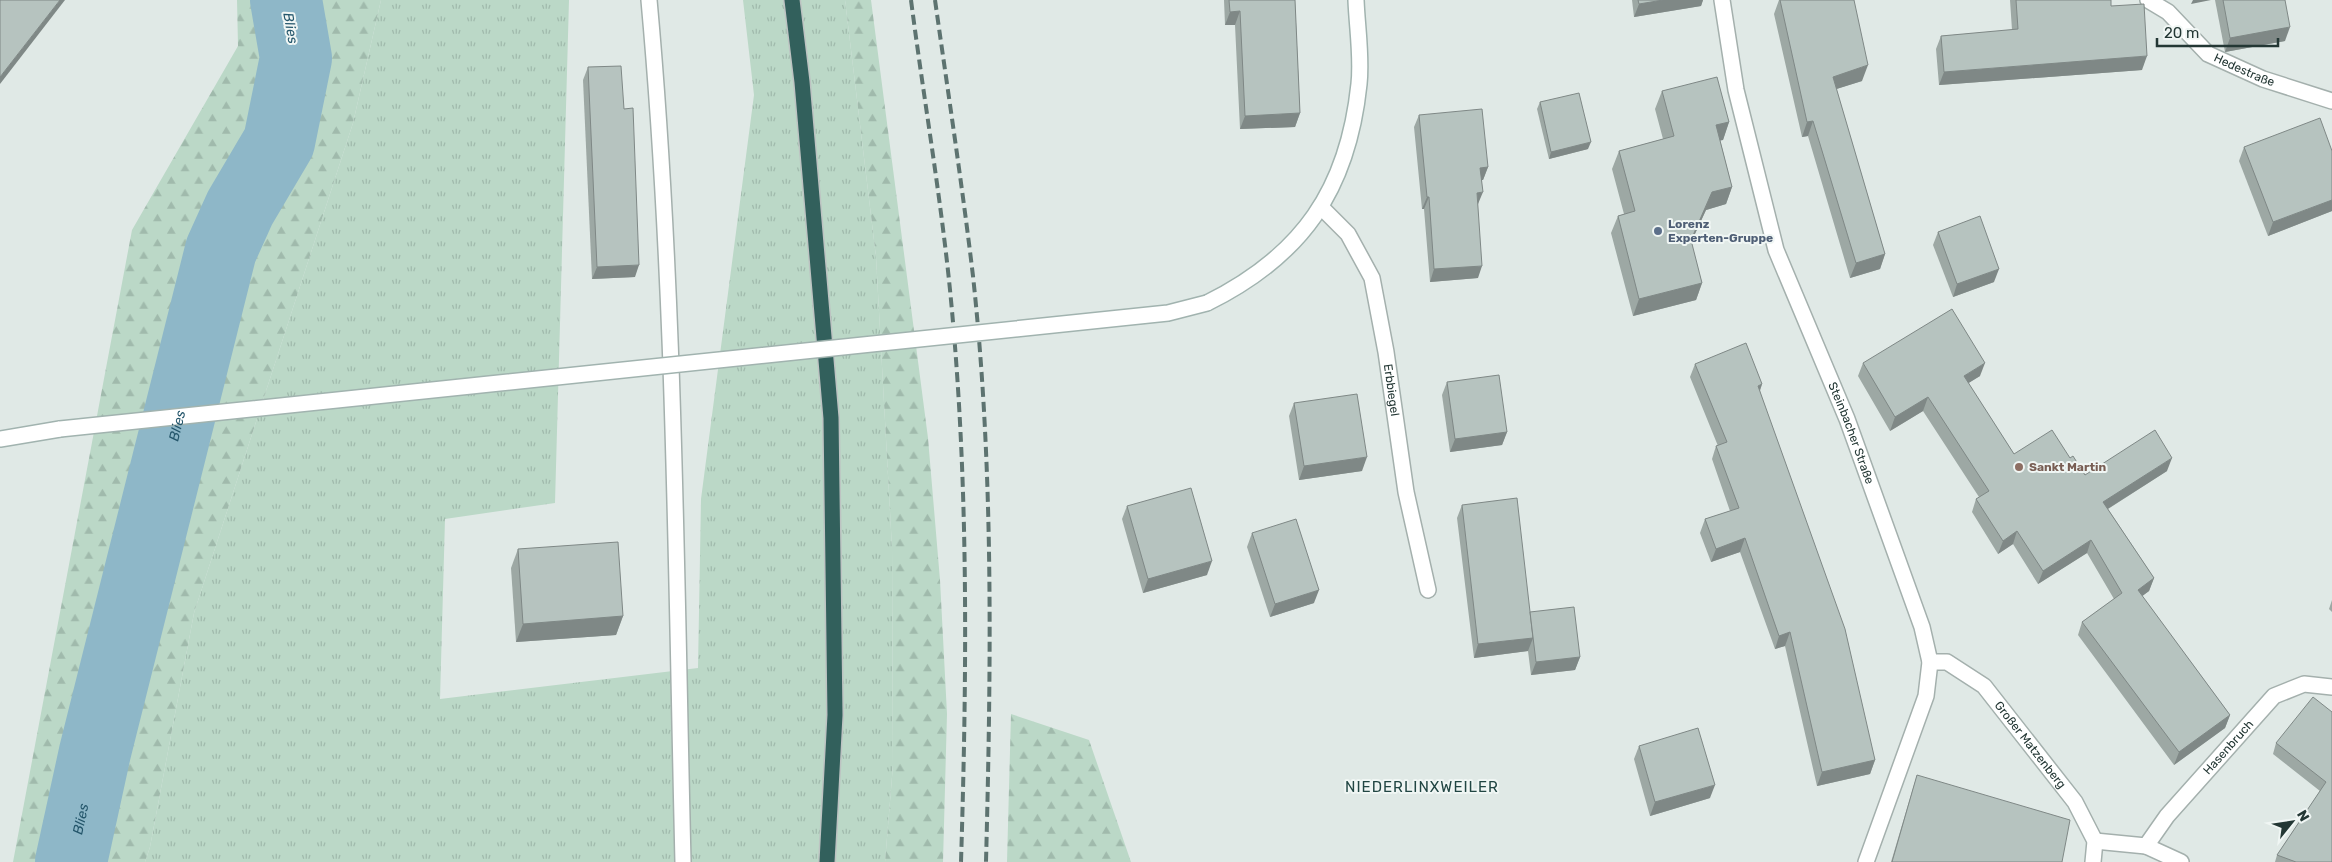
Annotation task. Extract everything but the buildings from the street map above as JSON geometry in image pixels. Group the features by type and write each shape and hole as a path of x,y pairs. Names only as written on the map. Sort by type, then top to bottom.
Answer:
{"highway":[{"path":"792,0 802,82 831,418 835,715 827,862"}],"street":[{"path":"649,0 660,122 677,555 683,862"},
{"path":"0,439 60,429 1168,313 1207,303 1240,287 1276,260 1299,237 1321,207 1346,156 1359,83 1356,0"},
{"name":"Steinbacher Straße","path":"1722,0 1736,90 1776,250 1847,419 1922,627 1930,662 1926,696 1866,862"},
{"name":"Hedestraße","path":"2148,0 2168,12 2208,54 2263,79 2332,101"},
{"name":"Erbbiegel","path":"1321,207 1348,234 1372,278 1386,352 1406,492 1428,590"},
{"name":"Großer Matzenberg","path":"1930,662 1947,662 1984,686 2075,802 2095,841"},
{"name":"Hasenbruch","path":"2146,846 2167,816 2274,696 2304,684 2332,687"},
{"path":"2093,862 2095,841 2146,846 2181,862"}],"green space":[{"path":"237,0 381,0 353,123 194,613 150,847 145,862 13,862 132,230 238,46"},
{"path":"381,0 569,0 555,503 445,519 440,699 698,668 701,499 754,95 743,0 845,0 876,257 892,548 893,765 885,862 145,862 150,847 194,613 353,123"},
{"path":"845,0 871,0 928,438 940,580 947,714 943,862 885,862 893,765 892,548 876,257"},
{"path":"1011,714 1089,740 1131,862 1007,862"}],"waterway":[{"name":"Blies","path":"71,862 95,752 221,250 240,208 279,142 296,58 286,0"}],"railway":[{"path":"911,0 945,245 956,353 965,571 961,862"},
{"path":"935,0 973,276 985,422 990,642 986,862"}],"place":[{"name":"Lorenz Experten-Gruppe","path":"1658,231"},
{"name":"Sankt Martin","path":"2019,467"}],"district":[{"name":"NIEDERLINXWEILER","path":"1422,787"}]}
